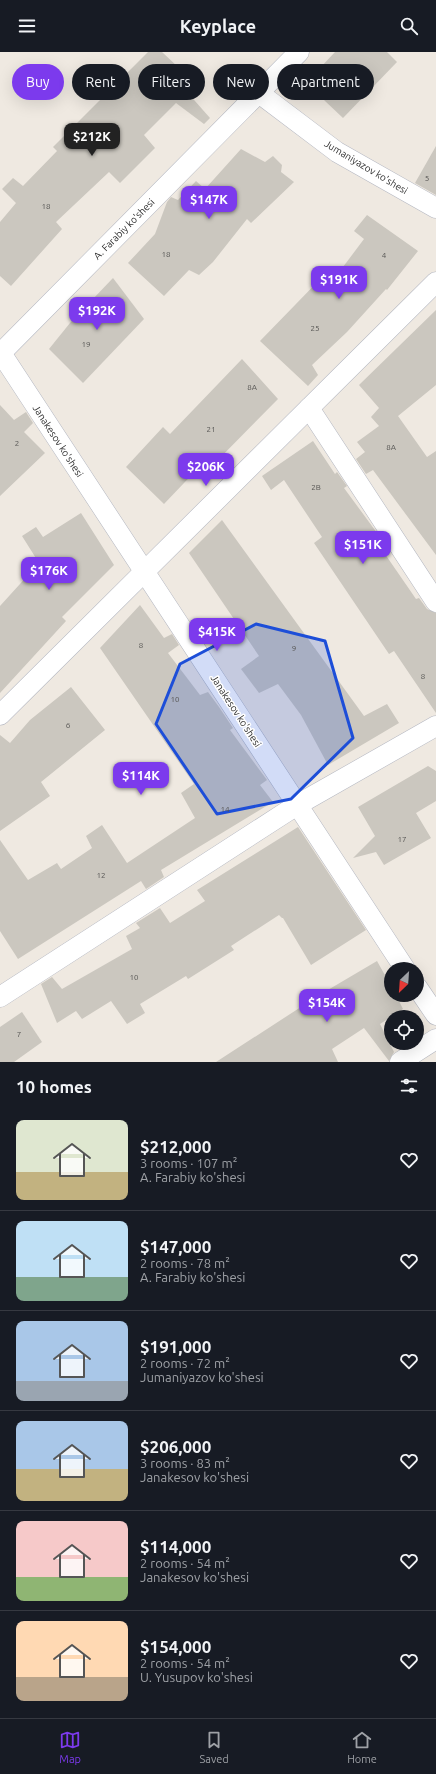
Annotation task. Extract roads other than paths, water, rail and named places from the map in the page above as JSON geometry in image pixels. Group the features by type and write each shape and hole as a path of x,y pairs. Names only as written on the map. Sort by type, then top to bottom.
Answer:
{"street":[{"name":"A. Farabiy ko'shesi","path":"269,83 299,52"},
{"name":"A. Farabiy ko'shesi","path":"0,354 252,100"},
{"name":"Jumaniyazov ko'shesi","path":"268,100 337,152 436,208"},
{"path":"0,715 436,282"},
{"name":"Janakesov ko'shesi","path":"0,354 400,962"},
{"path":"309,408 436,602"},
{"path":"0,997 297,805 436,726"},
{"path":"424,998 436,1016"},
{"path":"400,1062 436,1039"}]}
